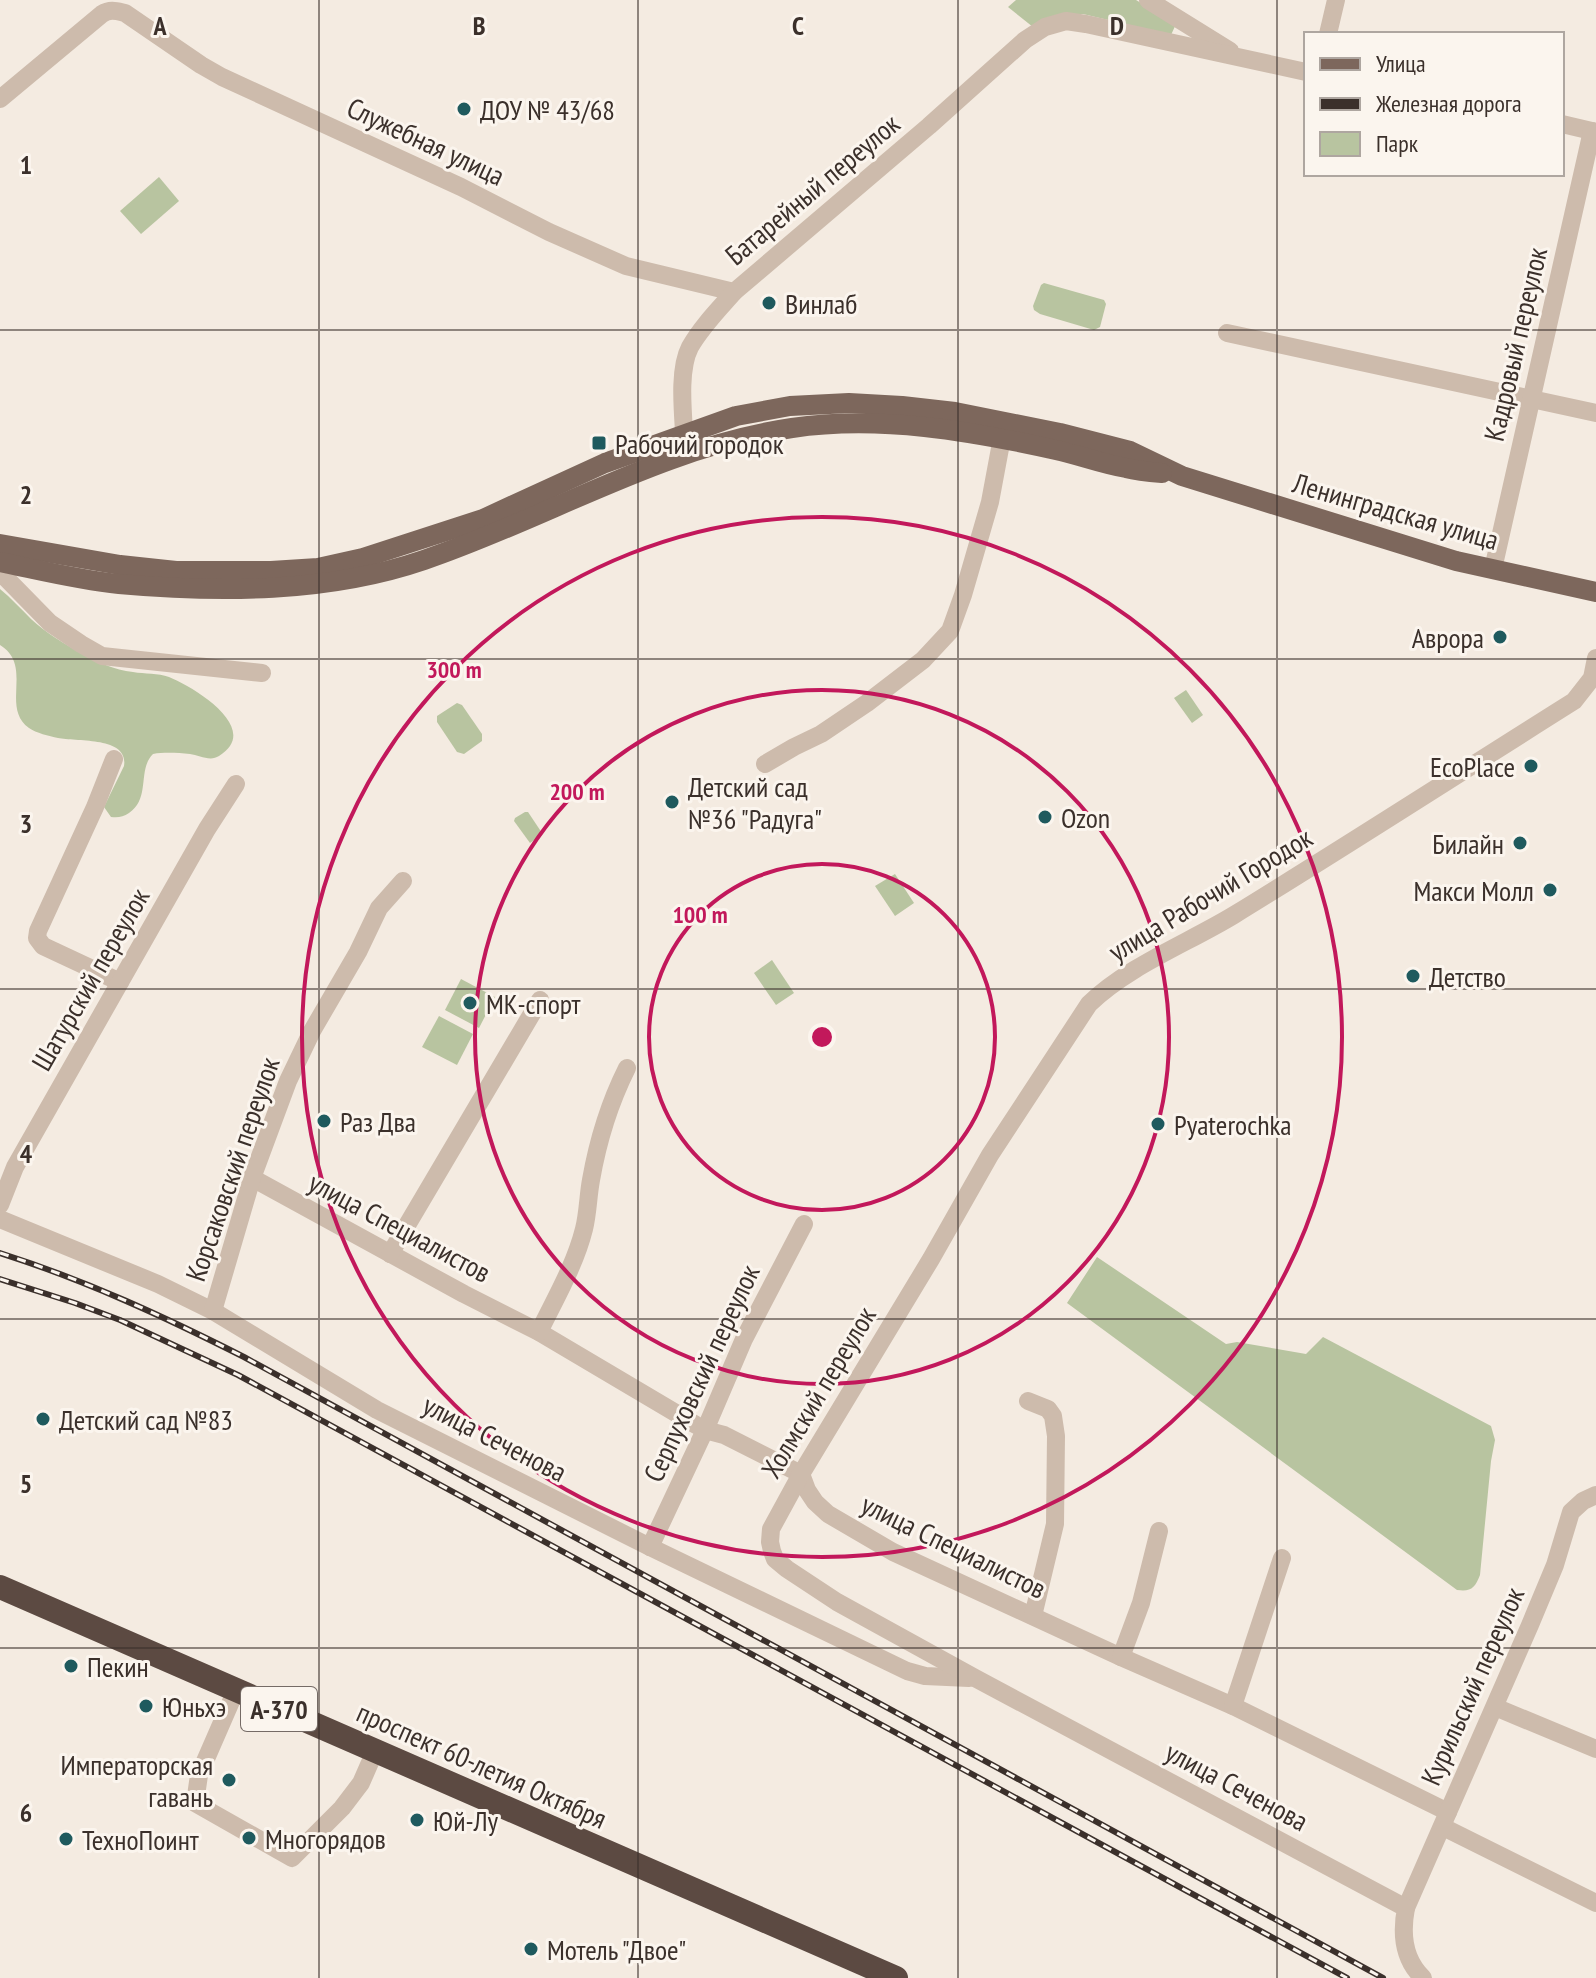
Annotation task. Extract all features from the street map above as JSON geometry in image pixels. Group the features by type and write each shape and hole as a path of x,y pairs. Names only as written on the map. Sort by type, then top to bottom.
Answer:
{"highway":[{"name":"проспект 60-летия Октября","path":"0,1587 896,1978"}],"main road":[{"name":"Ленинградская улица","path":"118,574 220,588 320,585 375,575 477,541 612,481 685,444 850,423 1003,430 1057,450 1125,468 1182,476 1456,561 1596,592"},
{"path":"0,544 118,574"},
{"path":"0,562 118,574"}],"street":[{"path":"1148,0 1243,59 1304,72"},
{"path":"1328,32 1336,0"},
{"name":"Служебная улица","path":"0,99 107,11 115,10 125,13 222,77 461,187 549,232 626,266 734,292"},
{"name":"Батарейный переулок","path":"685,444 683,377 689,350 707,322 734,292 1025,40 1045,27 1066,21 1243,59"},
{"path":"1564,124 1594,131"},
{"name":"Кадровый переулок","path":"1493,569 1594,131"},
{"path":"1227,333 1596,413"},
{"path":"765,764 821,734 897,681 923,660 950,631 990,502 1003,430"},
{"path":"0,572 50,623 102,656 262,673"},
{"name":"улица Рабочий Городок","path":"931,1259 990,1155 1089,1004 1150,961 1232,916 1574,701 1592,678 1596,658"},
{"path":"114,759 37,938 43,946 120,982"},
{"name":"Шатурский переулок","path":"0,1205 15,1167 207,829 236,784"},
{"name":"Корсаковский переулок","path":"213,1311 252,1178 288,1081 379,908 403,881"},
{"path":"390,1254 540,1000"},
{"path":"539,1332 580,1242 599,1139 612,1099 627,1068"},
{"name":"улица Специалистов","path":"252,1178 539,1332 705,1430 724,1435 801,1474 815,1502 828,1514 917,1564 1233,1706 1596,1903"},
{"name":"улица Сеченова","path":"0,1219 158,1284 213,1311 377,1410 907,1671 936,1678 975,1678"},
{"name":"Серпуховский переулок","path":"650,1547 744,1339 804,1224"},
{"name":"Холмский переулок","path":"775,1559 770,1542 771,1529 931,1259"},
{"path":"1028,1401 1048,1409 1053,1416 1056,1436 1055,1524 1033,1616"},
{"name":"Курильский переулок","path":"1406,1908 1555,1565 1571,1512 1596,1495"},
{"path":"1121,1657 1141,1603 1159,1531"},
{"path":"1233,1706 1282,1558"},
{"name":"улица Сеченова","path":"775,1559 837,1602 1406,1908"},
{"path":"236,1690 199,1775 195,1803 292,1858 342,1808 361,1783 375,1751"},
{"path":"1495,1707 1596,1749"},
{"path":"1406,1908 1403,1937 1408,1958 1423,1978"}],"green space":[{"path":"1016,0 1136,0 1176,24 1171,35 1083,14 1060,15 1033,27 1008,7"},
{"path":"159,177 179,201 141,234 120,211"},
{"path":"1044,283 1104,300 1106,304 1100,327 1094,330 1034,310"},
{"path":"0,589 43,629 87,656 119,669 169,677 194,690 220,710 229,722 233,734 231,745 212,758 153,754 148,761 136,807 125,815 111,817 104,807 124,766 123,756 118,750 100,742 43,734 29,728 21,719 17,709 15,664 0,645"},
{"path":"1186,690 1203,715 1192,723 1174,698"},
{"path":"457,703 462,705 482,734 482,741 464,754 457,752 437,722 437,716"},
{"path":"525,812 542,833 530,843 514,821"},
{"path":"895,874 914,903 895,916 875,886"},
{"path":"772,960 794,993 776,1005 754,973"},
{"name":"МК-спорт","path":"461,979 495,997 479,1028 445,1010"},
{"path":"439,1016 473,1034 457,1065 422,1047"},
{"path":"1097,1257 1226,1344 1237,1342 1306,1354 1323,1337 1491,1426 1495,1440 1480,1575 1474,1586 1469,1590 1457,1590 1067,1303"}],"railway":[{"path":"0,1253 124,1300 244,1357 1383,1978"},
{"path":"0,1279 120,1320 238,1375 1347,1978"}],"place":[{"name":"ДОУ № 43/68","path":"464,109"},
{"name":"Винлаб","path":"769,303"},
{"name":"Рабочий городок","path":"599,443"},
{"name":"Аврора","path":"1500,637"},
{"name":"EcoPlace","path":"1531,766"},
{"name":"Детский сад №36 \"Радуга\"","path":"672,802"},
{"name":"Ozon","path":"1045,817"},
{"name":"Билайн","path":"1520,843"},
{"name":"Макси Молл","path":"1550,890"},
{"name":"Детство","path":"1413,976"},
{"name":"МК-спорт","path":"470,1003"},
{"name":"Раз Два","path":"324,1121"},
{"name":"Pyaterochka","path":"1158,1124"},
{"name":"Детский сад №83","path":"43,1419"},
{"name":"Пекин","path":"71,1666"},
{"name":"Юньхэ","path":"146,1706"},
{"name":"Императорская гавань","path":"229,1780"},
{"name":"Юй-Лу","path":"417,1820"},
{"name":"Многорядов","path":"249,1838"},
{"name":"ТехноПоинт","path":"66,1839"},
{"name":"Мотель \"Двое\"","path":"531,1949"}]}
